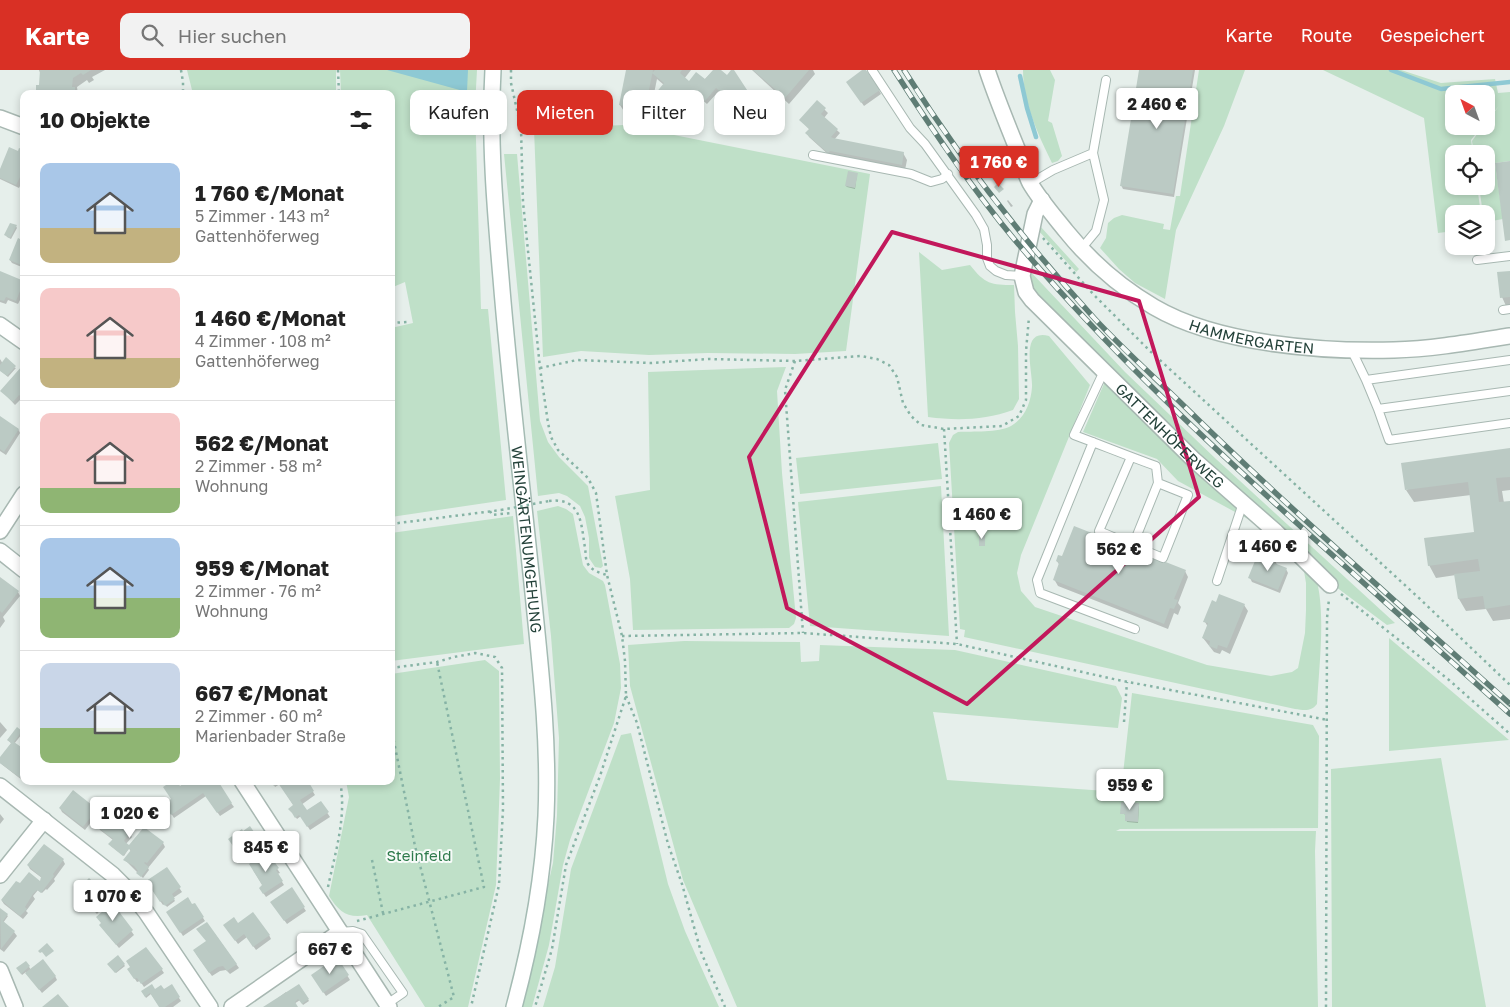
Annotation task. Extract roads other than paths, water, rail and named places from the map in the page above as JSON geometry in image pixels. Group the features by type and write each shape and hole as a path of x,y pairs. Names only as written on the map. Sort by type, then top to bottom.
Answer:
{"street":[{"name":"WEINGÄRTENUMGEHUNG","path":"493,70 494,202 509,377 525,511 545,721 547,785 544,850 538,898 514,1007"},
{"path":"986,70 1030,183 1042,200 1035,214 1022,276"},
{"path":"0,118 20,126"},
{"name":"HAMMERGARTEN","path":"1042,200 1081,249 1117,282 1155,307 1194,325 1237,337 1286,345 1351,350 1395,350 1510,336"},
{"name":"GATTENHÖFERWEG","path":"1022,276 1026,292 1032,300 1194,460 1276,532 1330,585"},
{"path":"0,325 20,339"},
{"path":"0,531 20,500"},
{"path":"0,551 20,567"},
{"path":"245,785 388,1006"},
{"path":"0,786 113,875 130,892 146,912 210,1007"},
{"path":"0,875 44,820"},
{"path":"232,1007 340,932"},
{"path":"0,970 15,1007"}],"lane":[{"path":"872,70 910,128 925,144 976,214 984,229 987,258 990,266 1006,275 1022,276"},
{"path":"1081,249 1096,231 1104,200 1093,154 1106,80"},
{"path":"1030,183 1054,170 1093,154"},
{"path":"813,155 911,174 931,182 942,179 948,174"},
{"path":"1477,260 1510,256"},
{"path":"1351,350 1366,380 1389,440 1510,423"},
{"path":"1366,380 1510,360"},
{"path":"1104,371 1074,434 1156,466 1158,483 1133,546"},
{"path":"1378,409 1510,392"},
{"path":"1093,442 1036,580 1040,592 1135,629"},
{"path":"1131,457 1099,531 1163,558 1188,495 1158,483"},
{"path":"1217,581 1243,503"}],"water":[{"path":"387,70 468,70 467,90 460,90"}],"waterway":[{"path":"1391,70 1441,89 1510,82"},
{"path":"1020,76 1036,137"},
{"path":"987,163 998,151"}],"railway":[{"path":"894,70 966,178 1014,239 1049,280 1123,358 1239,470 1510,714"},
{"path":"904,70 947,135 994,199 1043,260 1105,330 1261,479 1510,704"}],"park label":[{"name":"Steinfeld","path":"419,855"}]}
